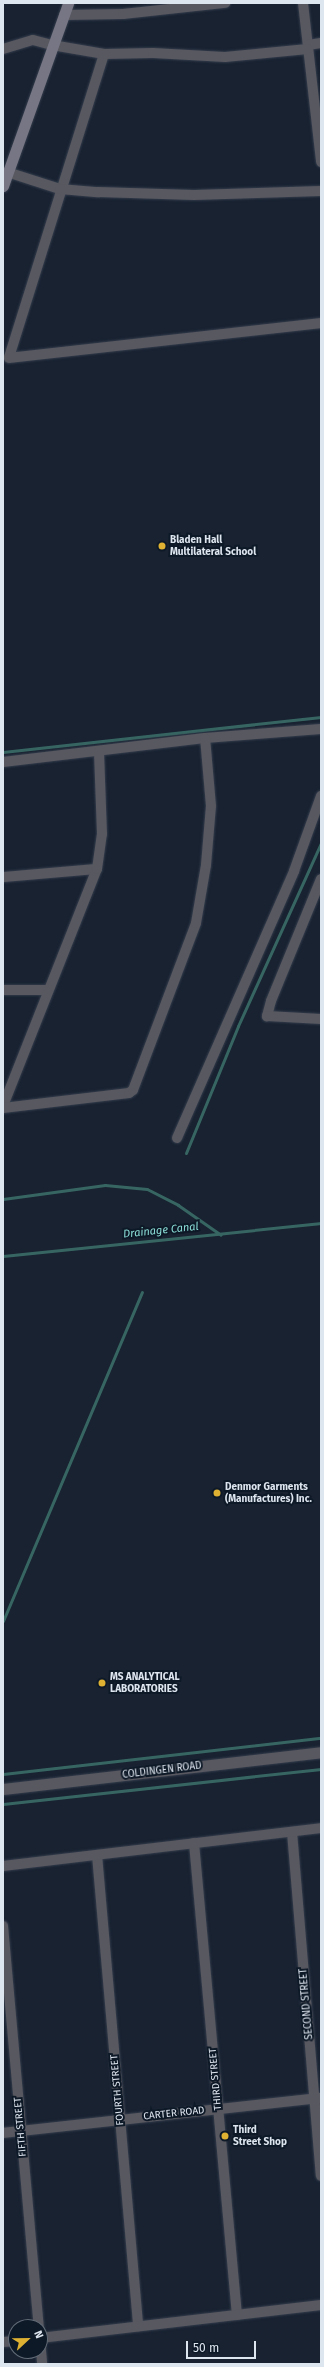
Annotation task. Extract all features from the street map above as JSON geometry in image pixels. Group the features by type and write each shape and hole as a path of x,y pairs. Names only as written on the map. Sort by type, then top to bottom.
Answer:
{"main road":[{"path":"3,186 68,3"}],"street":[{"path":"64,15 123,14 225,3"},
{"path":"303,3 321,162"},
{"path":"3,49 33,40 52,46 104,54 153,53 225,57 308,47 321,43"},
{"path":"104,54 60,189 9,358 321,323"},
{"path":"7,172 60,189 194,195 321,191"},
{"path":"3,762 205,738 321,729"},
{"path":"99,751 102,834 97,869 3,1107 129,1093 133,1090 196,923 206,865 211,806 205,738"},
{"path":"176,1138 294,871 321,796"},
{"path":"3,877 97,869"},
{"path":"321,879 271,1001 267,1016 321,1019"},
{"path":"3,990 48,990"},
{"name":"COLDINGEN ROAD","path":"3,1789 321,1752"},
{"path":"3,1866 321,1828"},
{"name":"SECOND STREET","path":"292,1832 318,2098 321,2176"},
{"name":"THIRD STREET","path":"194,1843 237,2315"},
{"name":"FOURTH STREET","path":"97,1855 138,2326"},
{"name":"FIFTH STREET","path":"3,1926 38,2319"},
{"name":"CARTER ROAD","path":"3,2133 318,2098"},
{"path":"48,2337 321,2305"}],"waterway":[{"path":"3,752 321,717"},
{"path":"186,1153 238,1026 321,843"},
{"path":"3,1199 105,1185 147,1189 178,1205 221,1235"},
{"name":"Drainage Canal","path":"3,1256 321,1223"},
{"path":"3,1621 142,1292"},
{"path":"3,1774 321,1738"},
{"path":"3,1804 321,1769"}],"place":[{"name":"Bladen Hall Multilateral School","path":"162,546"},
{"name":"Denmor Garments (Manufactures) Inc.","path":"217,1493"},
{"name":"MS ANALYTICAL LABORATORIES","path":"102,1683"},
{"name":"Third Street Shop","path":"225,2136"}]}
